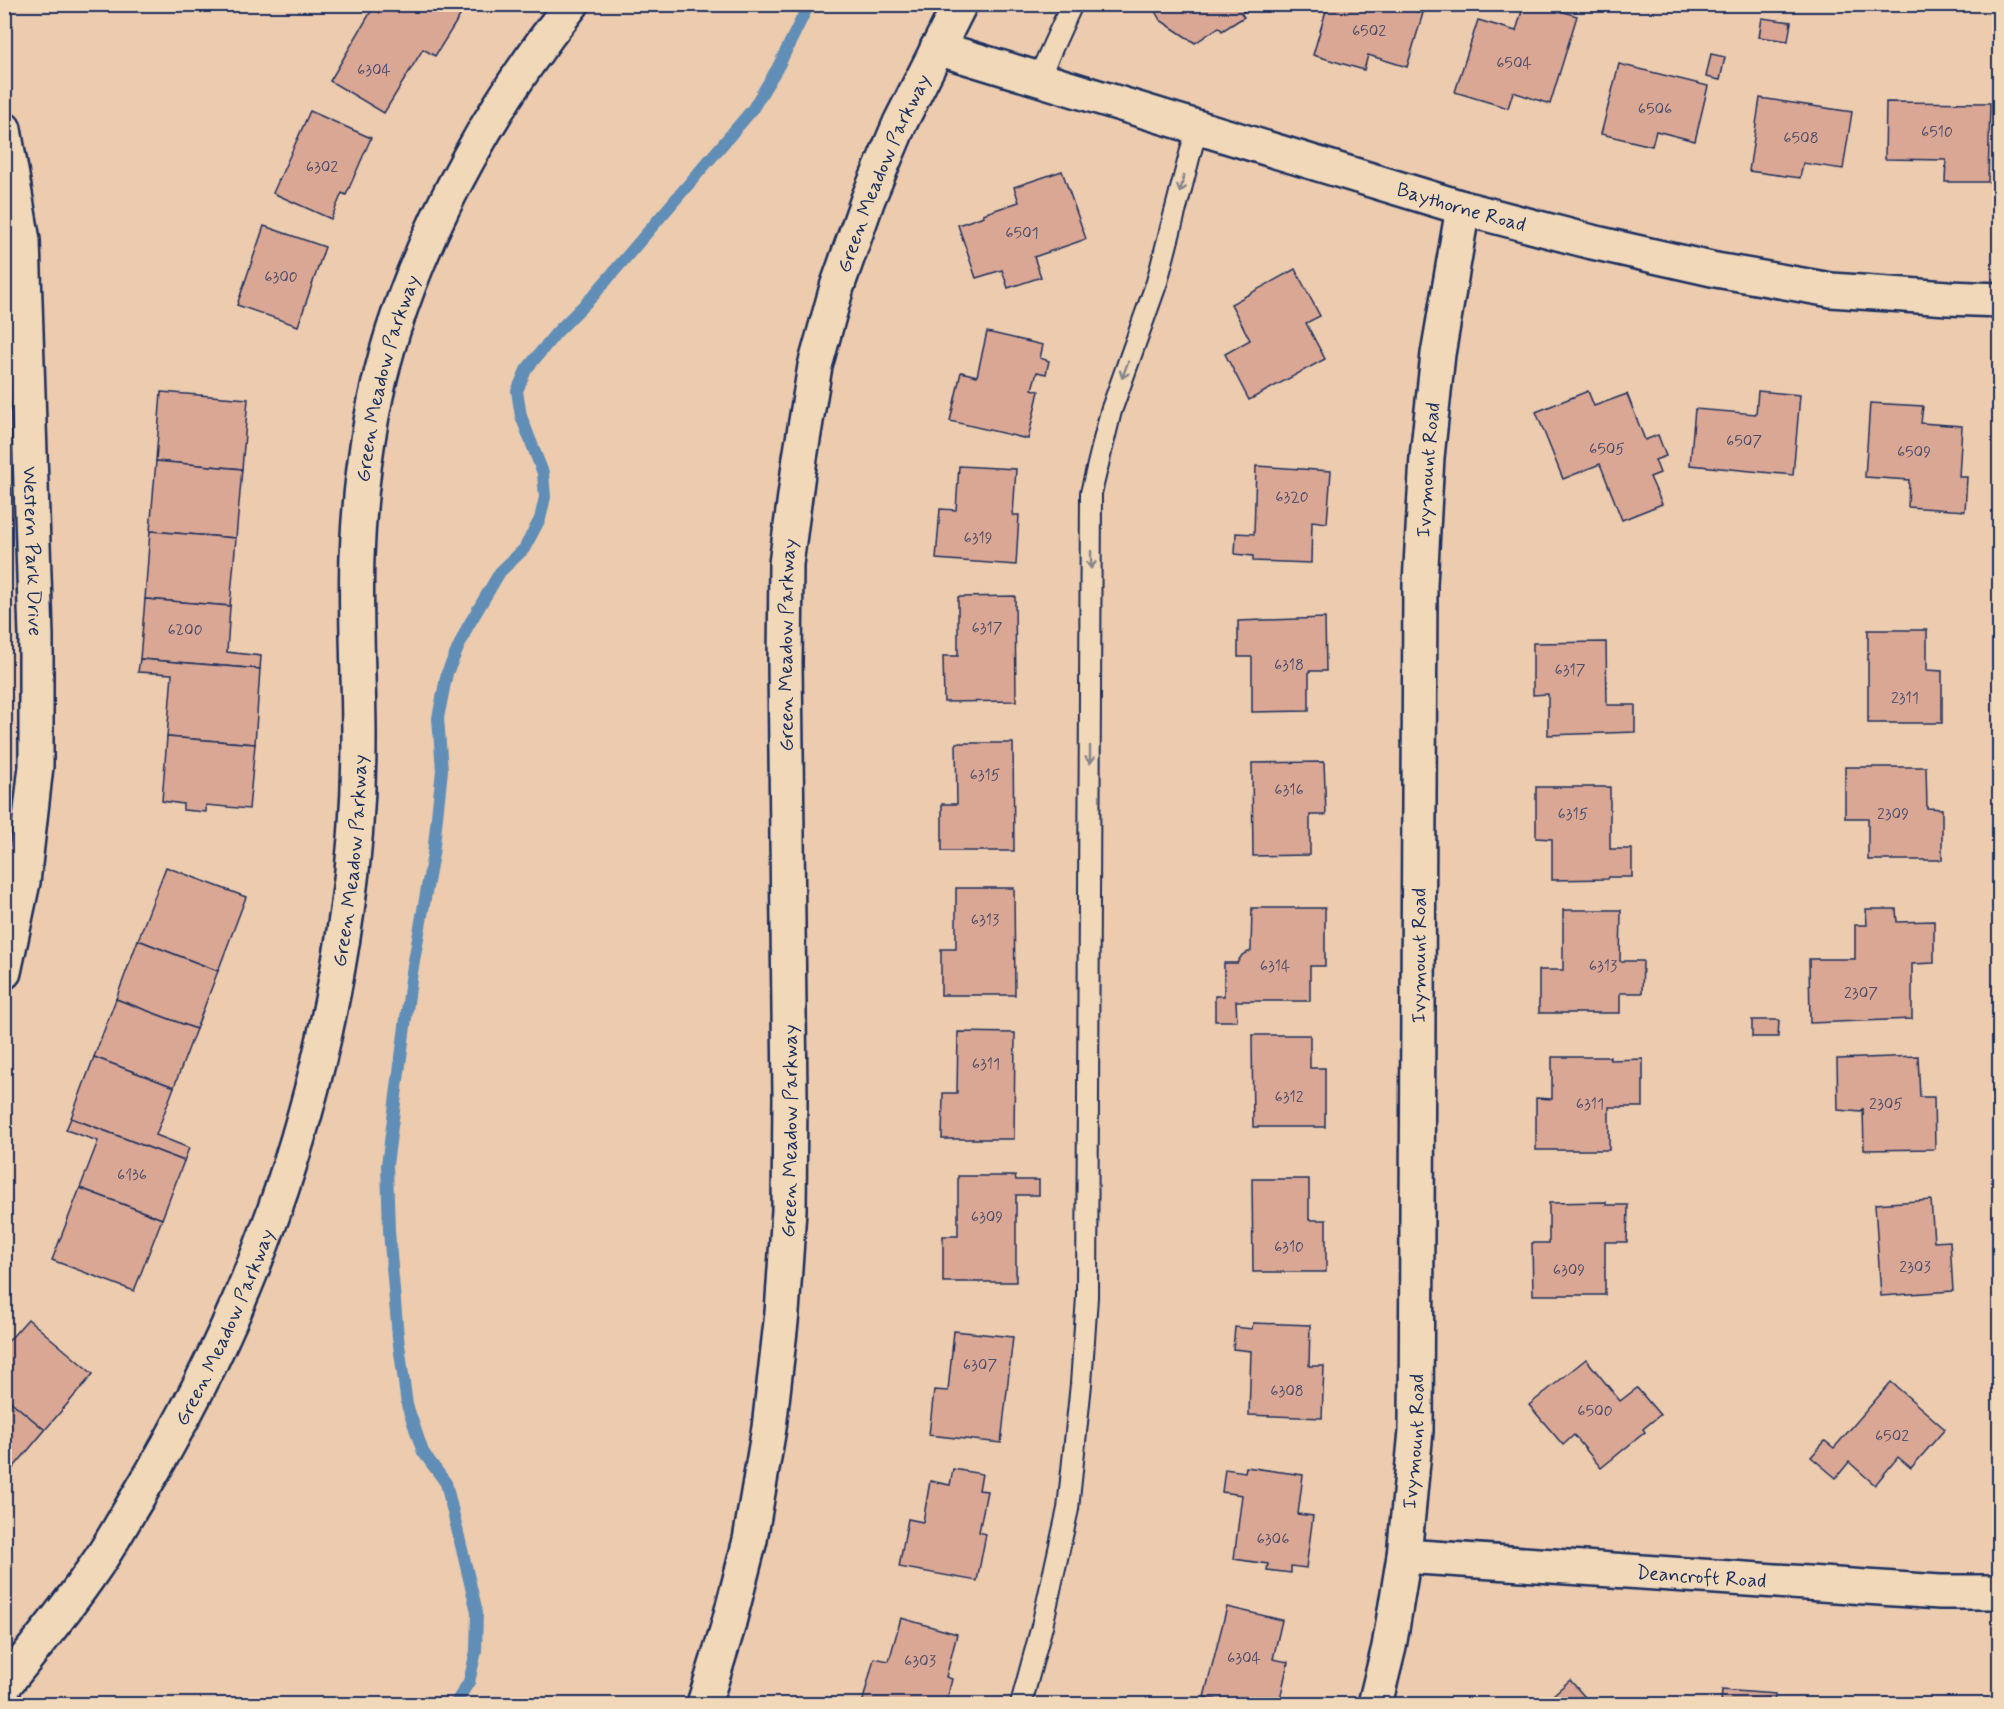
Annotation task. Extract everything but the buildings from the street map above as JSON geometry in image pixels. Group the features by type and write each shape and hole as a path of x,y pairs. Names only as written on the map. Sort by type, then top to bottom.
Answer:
{"street":[{"name":"Green Meadow Parkway","path":"4,1686 93,1570 180,1426 241,1300 277,1207 309,1101 334,993 348,907 355,831 359,744 357,559 362,478 374,402 393,330 423,252 460,174 499,105 572,4"},
{"name":"Green Meadow Parkway","path":"704,1704 728,1630 750,1540 769,1428 782,1313 789,1210 790,1096 786,564 800,458 815,366 837,287 900,123 960,4"},
{"name":"Baythorne Road","path":"937,48 1463,208 1592,242 1716,270 1831,290 2000,300"},
{"name":"Western Park Drive","path":"4,129 12,162 23,241 36,636 36,766 23,882 4,972"},
{"name":"Ivymount Road","path":"1375,1704 1389,1647 1404,1556 1416,1431 1420,584 1426,457 1438,354 1463,208"},
{"name":"Deancroft Road","path":"1404,1556 1940,1592 2000,1592"}],"lane":[{"path":"1038,79 1072,4"},
{"path":"1022,1704 1068,1509 1087,1297 1091,493 1111,411 1157,282 1197,127"}],"waterway":[{"path":"455,1704 469,1682 476,1651 477,1612 446,1483 423,1452 407,1405 398,1337 389,1231 387,1165 412,972 433,854 442,770 438,718 447,673 467,628 500,572 524,549 540,519 545,497 543,473 521,416 517,391 526,370 556,333 593,296 752,110 778,67 809,4"}]}
